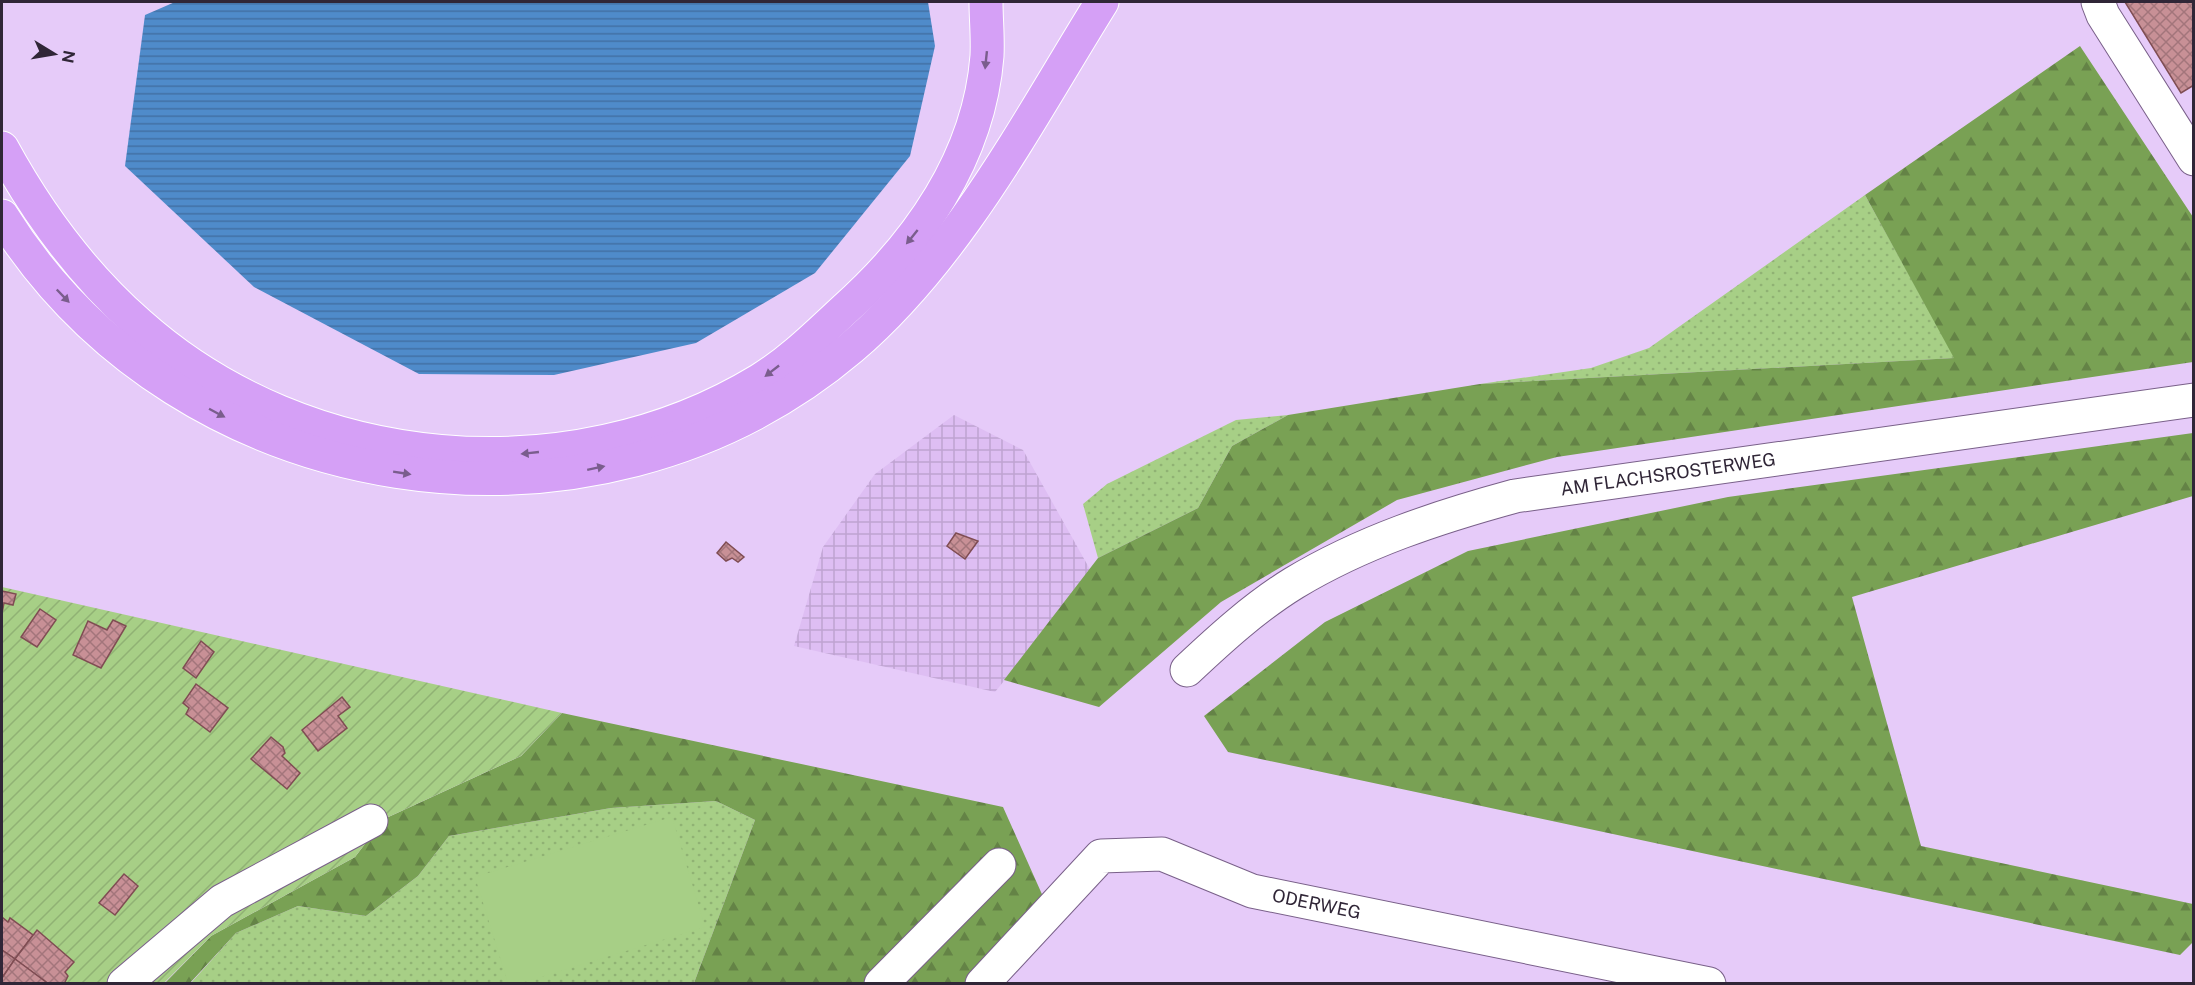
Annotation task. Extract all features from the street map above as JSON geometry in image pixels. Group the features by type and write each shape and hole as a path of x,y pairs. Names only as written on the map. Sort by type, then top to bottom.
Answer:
{"highway":[{"path":"2,148 39,209 69,251 103,290 141,326 182,358 226,386 272,409 321,428 371,442 422,451 474,455 526,453 589,445 651,429 705,408 762,379 817,336 877,281 927,219 957,169 978,113 987,55 986,2"},
{"path":"2,216 48,280 90,323 135,362 184,395 236,423 291,446 348,463 406,474 466,479 525,478 584,471 664,451 752,415 804,385 853,346 903,295 956,232 1011,150 1102,2"}],"street":[{"path":"2098,2 2103,15 2193,159"},
{"name":"AM FLACHSROSTERWEG","path":"1187,670 1255,611 1292,584 1335,560 1422,523 1515,496 2193,400"},
{"path":"124,984 222,901 371,821"},
{"name":"ODERWEG","path":"982,984 1101,856 1162,854 1252,891 1708,984"},
{"path":"881,984 999,865"}],"shaded area":[{"path":"954,415 1023,450 1092,573 995,692 794,646 823,547 875,474"}],"green space":[{"path":"2080,46 2193,217 2193,362 1557,457 1397,500 1221,602 1099,707 1004,680 1098,558 1198,508 1232,446 1288,415 1480,384 1954,358 1865,195"},
{"path":"1865,195 1955,358 1480,384 1591,368 1649,348"},
{"path":"1288,415 1232,446 1198,508 1098,558 1083,504 1107,484 1236,420"},
{"path":"2193,433 2193,496 1852,597 1921,846 2193,904 2193,942 2180,955 1228,752 1204,716 1325,622 1468,551 1728,497"},
{"path":"2,587 562,713 521,756 384,819 355,857 211,936 164,983 2,984"},
{"path":"562,713 1003,807 1045,901 970,983 694,983 755,820 716,801 611,808 449,836 418,876 366,916 298,906 236,933 190,983 164,984 211,936 355,857 384,819 521,756"},
{"path":"716,801 755,820 694,983 190,984 236,933 298,906 366,916 418,876 449,836 611,808"},
{"path":"672,817 705,927 521,983 508,983 475,877"}],"water":[{"path":"175,2 928,2 935,46 910,156 815,273 696,343 554,375 419,374 254,287 125,166 145,15"}],"building":[{"path":"2125,2 2194,2 2194,85 2181,93"},
{"path":"956,533 978,541 965,559 947,546"},
{"path":"726,542 744,557 738,562 732,558 726,561 717,553"},
{"path":"2,591 16,594 13,605 4,603 2,613"},
{"path":"40,609 56,620 37,647 21,637"},
{"path":"113,620 126,626 101,668 73,655 88,621 107,630"},
{"path":"201,641 214,652 196,678 183,668"},
{"path":"196,684 228,708 210,732 186,714 189,708 183,703"},
{"path":"342,697 350,707 338,716 347,728 318,751 302,730"},
{"path":"271,737 283,747 285,753 282,756 300,773 287,789 251,759"},
{"path":"124,874 138,886 115,915 99,903"},
{"path":"2,917 8,922 10,918 33,935 15,959 2,950"},
{"path":"37,930 74,962 65,972 68,976 64,984 48,984 15,959"},
{"path":"2,950 15,959 2,978"},
{"path":"15,959 46,984 2,984 2,978"}]}
